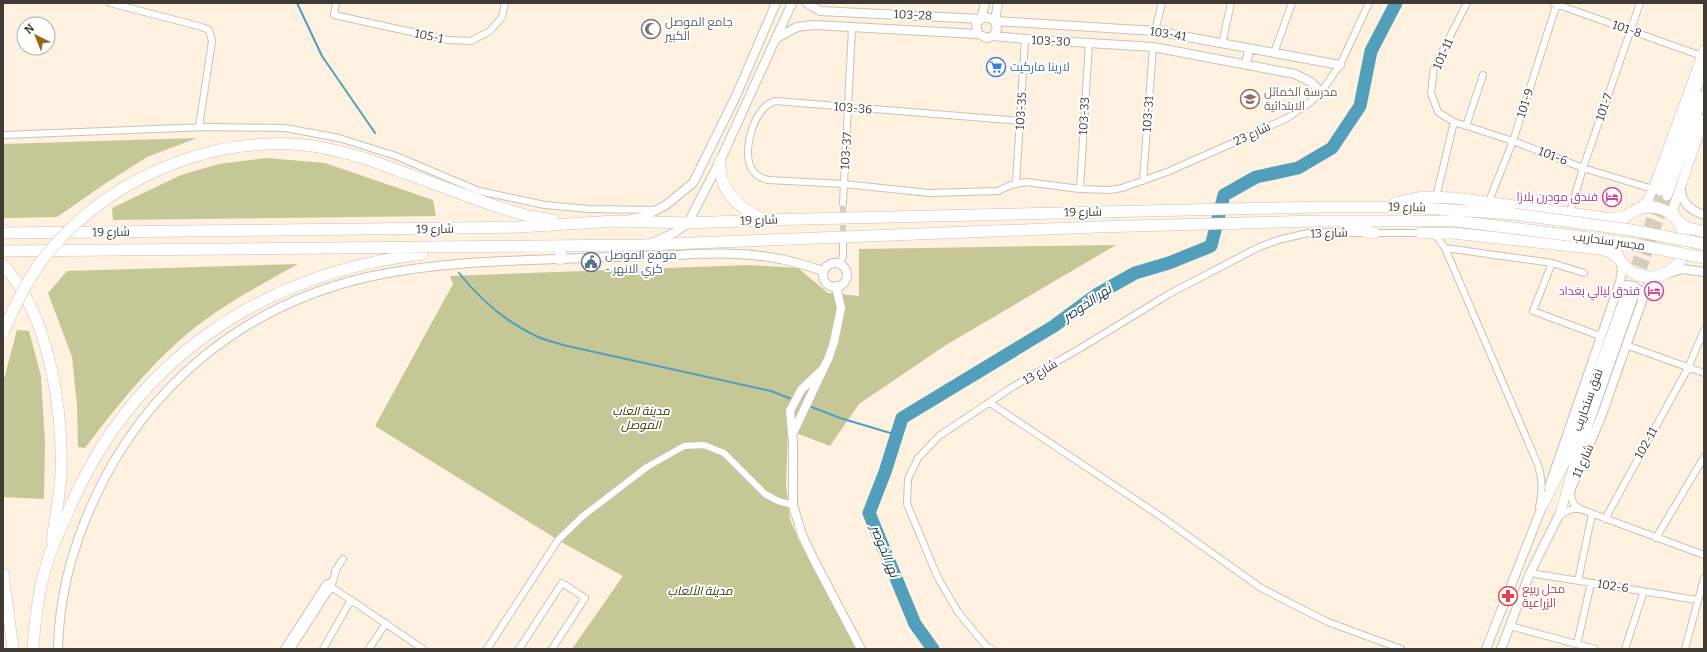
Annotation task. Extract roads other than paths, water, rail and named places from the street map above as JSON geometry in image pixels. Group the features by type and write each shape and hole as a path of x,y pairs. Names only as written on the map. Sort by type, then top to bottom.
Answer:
{"highway":[{"path":"3,332 29,280 57,242 75,223 95,207 144,176 183,159 202,154 257,146 305,145 364,158 509,210 543,219 586,222"},
{"path":"720,161 721,180 731,197 745,210 763,220"},
{"path":"1376,207 1415,198 1436,197 1489,201 1613,219 1627,216"},
{"name":"شارع 19","path":"3,233 519,227 616,221 688,223 1320,207 1453,208 1514,214"},
{"path":"1620,260 1615,247 1616,235 1621,223 1627,216 1637,210 1650,207 1660,208 1685,227 1704,232"},
{"name":"مجسر سنحاريب","path":"1514,214 1631,230 1704,244"},
{"path":"1420,232 1453,233 1600,249 1611,252 1627,269 1638,275 1650,278 1664,275 1677,264 1685,247 1684,235 1677,220"},
{"name":"شارع 19","path":"3,251 643,245 1096,227 1318,221 1454,221 1513,228"},
{"path":"1334,221 1374,233"},
{"name":"مجسر سنحاريب","path":"1513,228 1652,248 1704,258"},
{"path":"560,259 561,246"},
{"path":"50,554 88,470 100,449 128,410 146,388 209,333 235,316 278,293 328,273 381,260 472,247"},
{"path":"3,265 17,283 31,308 41,334 54,389 60,445 61,474 50,554 38,606 33,649"},
{"path":"3,574 13,649"}],"main road":[{"path":"616,221 643,216 657,210 672,202 693,183 736,96 776,3"},
{"path":"643,245 674,233 688,223 706,191 792,3"},
{"name":"103-28","path":"807,3 820,10 981,19 989,17 995,21"},
{"path":"978,34 976,24 981,19 985,3"},
{"path":"993,36 997,29 995,21 998,3"},
{"name":"103-41","path":"995,21 1155,31 1340,65"},
{"name":"103-30","path":"776,38 802,26 814,25 978,34 984,38 993,36 1153,47 1301,76 1311,82 1321,92"},
{"path":"1246,65 1250,49"},
{"path":"1680,186 1677,193 1671,198 1661,197 1654,188 1703,53"},
{"path":"1660,192 1704,68"},
{"path":"1637,210 1660,192 1704,95"},
{"path":"1677,220 1673,210 1704,119"},
{"path":"1657,177 1660,192"},
{"path":"693,183 706,191"},
{"path":"1680,186 1683,200 1686,204 1704,215"},
{"path":"58,649 62,603 68,571 77,539 100,485 125,442 159,397 178,378 224,340 278,308 309,295 368,277 431,267 560,259 724,253 784,259 823,271"},
{"name":"شارع 11","path":"1486,649 1542,507 1600,336 1616,294 1622,275 1620,260"},
{"path":"832,263 840,264 846,269 846,277 842,284 831,286 825,282 823,271 832,263"},
{"path":"1664,275 1683,269 1704,272"},
{"name":"شارع 11","path":"1502,647 1530,572 1572,486 1601,417 1642,301 1650,284 1664,275"},
{"path":"1616,294 1624,286 1630,285 1640,291 1642,301"},
{"path":"792,437 800,415 812,396 822,369 829,357 841,308 836,286"},
{"name":"نفق سنحاريب","path":"1542,507 1566,461 1631,292 1558,516"},
{"path":"822,369 801,390 791,406 789,416 792,437 793,505 797,521 811,553 861,649"}],"street":[{"path":"110,3 209,30 212,41 199,127"},
{"name":"105-1","path":"336,3 334,15 448,40 471,41 490,31 502,17 505,3"},
{"path":"1155,31 1162,3"},
{"path":"1222,44 1231,3"},
{"path":"1274,53 1292,3"},
{"name":"شارع 23","path":"1016,183 1038,183 1080,189 1116,190 1188,163 1287,118 1308,104 1321,92 1340,65 1369,3"},
{"name":"101-11","path":"1454,122 1438,112 1431,93 1434,68 1467,3"},
{"name":"101-7","path":"1570,212 1583,168 1640,3"},
{"name":"101-8","path":"1556,4 1703,53"},
{"name":"101-9","path":"1489,201 1513,141 1556,4"},
{"name":"103-37","path":"843,203 852,28"},
{"name":"103-35","path":"1016,183 1026,39"},
{"name":"103-33","path":"1080,189 1088,42"},
{"name":"103-31","path":"1143,181 1153,47"},
{"path":"1466,126 1483,75"},
{"name":"103-36","path":"844,184 768,180 758,177 750,166 749,143 759,112 766,104 776,101 1020,121"},
{"path":"1436,197 1454,122"},
{"name":"101-6","path":"1454,122 1513,141 1583,168 1660,192"},
{"path":"3,135 199,127 285,128 339,138 396,156 480,191 545,205 589,209 657,210"},
{"path":"844,184 929,193 998,191 1016,183"},
{"name":"شارع 13","path":"992,649 986,646 958,612 938,578 907,504 908,479 918,458 939,436 1014,386 1079,349 1163,297 1259,247 1278,240 1312,232 1374,233"},
{"name":"شارع 11","path":"1374,233 1420,232 1437,237 1445,248 1542,477 1542,496 1535,524"},
{"path":"840,264 843,256 843,243"},
{"path":"1445,248 1552,263 1584,273"},
{"path":"1552,263 1533,311 1600,336"},
{"name":"102-11","path":"1604,519 1688,368 1704,330"},
{"path":"1626,345 1704,373"},
{"path":"990,403 1160,516 1261,588 1328,622 1401,649"},
{"path":"487,649 563,535 583,516 647,467 684,446 704,445 718,449 730,457 765,494 793,505"},
{"path":"1656,538 1704,457"},
{"path":"1572,486 1570,493 1572,502 1580,509 1704,555"},
{"path":"1558,516 1567,510 1580,509"},
{"path":"1578,581 1592,514"},
{"path":"291,649 329,586 343,559"},
{"name":"102-6","path":"1530,572 1697,600"},
{"path":"1685,649 1704,578"},
{"path":"519,649 562,583 585,598 552,649"},
{"path":"1577,644 1590,583"},
{"path":"329,586 423,649"},
{"path":"284,649 329,586"},
{"path":"1625,649 1644,591"},
{"path":"324,649 351,600"},
{"path":"369,649 386,623"},
{"path":"1510,626 1595,649"}],"waterway":[{"path":"297,3 322,56 375,133"},
{"name":"نهر الخوصر","path":"933,649 915,624 869,513 885,472 902,418 1054,326 1096,295 1135,273 1169,263 1211,246 1224,195 1256,177 1298,168 1332,148 1360,106 1371,51 1396,3"},
{"path":"459,273 484,300 504,317 542,339 563,345 771,391 794,400"},
{"path":"809,406 840,418 897,435"}],"tunnel":[{"path":"1627,291 1660,191"},
{"path":"1634,294 1667,196"},
{"path":"843,203 843,240"}],"place":[{"name":"جامع الموصل الكبير","path":"651,29"},
{"name":"لارينا ماركيت","path":"996,67"},
{"name":"مدرسة الخمائل الابتدائية","path":"1250,99"},
{"name":"فندق مودرن بلازا","path":"1612,197"},
{"name":"موقع الموصل - كري الانهر","path":"591,262"},
{"name":"فندق ليالي بغداد","path":"1654,291"},
{"name":"محل ربيع الزراعية","path":"1508,596"}],"park label":[{"name":"مدينة العاب الموصل","path":"641,418"},
{"name":"مدينة الألعاب","path":"700,591"}]}
